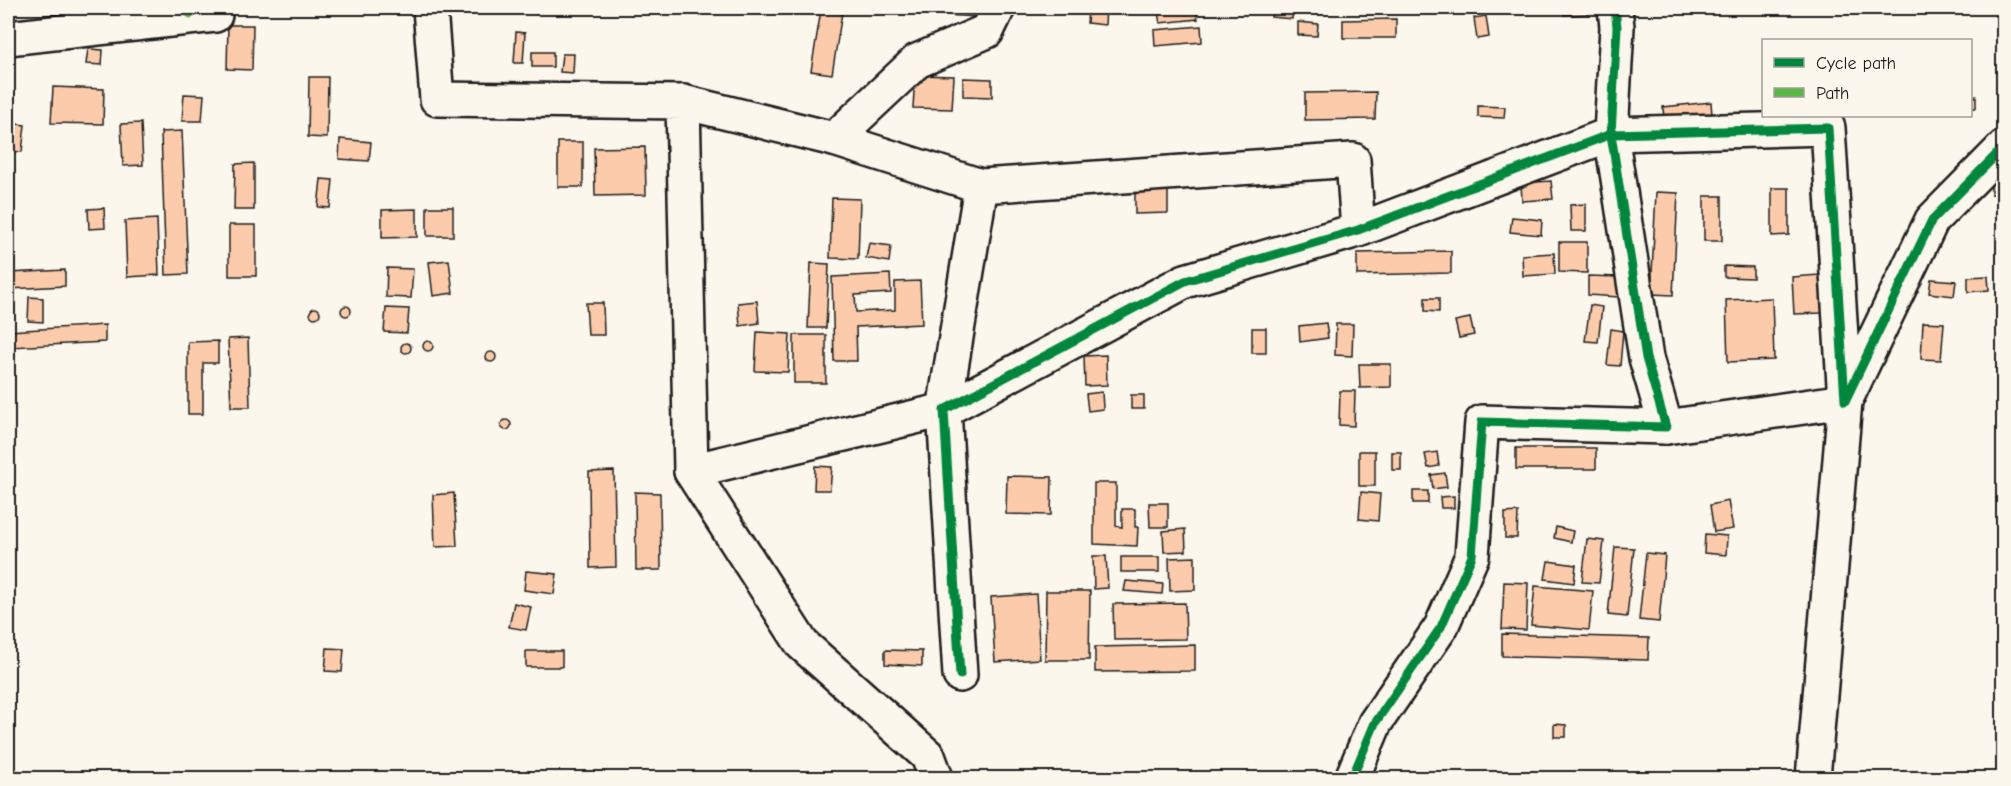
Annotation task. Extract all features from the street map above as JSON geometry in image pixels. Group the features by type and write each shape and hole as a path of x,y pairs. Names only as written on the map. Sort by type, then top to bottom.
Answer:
{"street":[{"path":"430,8 437,99 683,102 834,140 981,186 1353,160 1358,230"},
{"path":"834,140 917,61 987,31 998,8"},
{"path":"1615,8 1617,27 1611,134 1646,358 1666,427"},
{"path":"8,38 215,15"},
{"path":"683,102 691,471 802,644 928,756 936,778"},
{"path":"691,471 944,410 1185,281 1358,230 1611,134 1828,128 1845,401 1813,778"},
{"path":"1845,401 1932,220 2004,147"},
{"path":"960,675 944,410 981,186"},
{"path":"1352,778 1376,723 1441,627 1472,556 1482,422 1666,427 1845,401"}],"building":[{"path":"946,8 979,8 978,17 946,15"},
{"path":"1088,8 1106,8 1105,25 1087,23"},
{"path":"1157,8 1196,8 1198,19 1160,23"},
{"path":"1272,8 1293,8 1292,19 1271,17"},
{"path":"1563,8 1587,8 1587,14 1564,15"},
{"path":"821,10 842,13 832,74 811,71"},
{"path":"1486,16 1489,37 1477,39 1474,18"},
{"path":"1396,19 1396,38 1343,38 1343,20"},
{"path":"1298,22 1318,24 1317,36 1298,35"},
{"path":"228,25 253,25 252,70 227,69"},
{"path":"1201,26 1202,42 1155,46 1154,30"},
{"path":"516,32 525,33 523,63 514,63"},
{"path":"88,49 103,50 102,65 86,64"},
{"path":"532,52 553,52 553,67 532,67"},
{"path":"562,54 574,54 573,73 560,72"},
{"path":"915,75 954,76 952,109 913,108"},
{"path":"309,77 328,77 327,138 308,137"},
{"path":"963,78 992,79 992,97 963,96"},
{"path":"53,87 104,89 103,124 51,123"},
{"path":"1376,92 1375,119 1305,120 1305,93"},
{"path":"184,94 204,95 202,121 182,121"},
{"path":"1972,96 1976,96 1976,108 1972,108"},
{"path":"1711,102 1712,115 1664,119 1663,107"},
{"path":"1478,106 1505,107 1504,118 1478,117"},
{"path":"8,123 25,125 22,152 8,151"},
{"path":"141,123 143,165 123,166 121,124"},
{"path":"182,131 188,274 166,275 161,132"},
{"path":"340,139 371,142 369,161 339,159"},
{"path":"558,142 583,142 583,187 558,187"},
{"path":"645,147 646,195 595,196 594,148"},
{"path":"254,163 254,210 234,210 235,164"},
{"path":"321,179 333,180 330,208 318,207"},
{"path":"1991,180 2004,180 2004,195 1991,194"},
{"path":"1551,181 1553,199 1522,201 1521,183"},
{"path":"1135,188 1168,188 1168,213 1135,214"},
{"path":"1772,188 1789,188 1789,235 1772,236"},
{"path":"1656,192 1678,193 1673,295 1651,294"},
{"path":"1704,196 1722,196 1722,241 1704,241"},
{"path":"832,198 860,199 858,259 830,258"},
{"path":"1586,204 1586,231 1571,231 1570,205"},
{"path":"427,207 453,207 453,236 427,236"},
{"path":"104,208 105,228 89,229 88,209"},
{"path":"417,209 417,237 382,238 382,210"},
{"path":"1512,217 1542,220 1541,235 1510,232"},
{"path":"157,219 159,275 127,277 125,221"},
{"path":"229,225 256,225 256,276 229,276"},
{"path":"1559,242 1587,242 1587,273 1559,272"},
{"path":"869,243 891,246 889,262 866,258"},
{"path":"1451,251 1451,273 1357,275 1357,253"},
{"path":"1554,253 1555,274 1523,276 1522,255"},
{"path":"449,260 453,293 433,296 429,262"},
{"path":"811,263 829,264 826,328 808,328"},
{"path":"1724,266 1753,267 1753,278 1724,277"},
{"path":"387,268 413,269 411,298 386,297"},
{"path":"65,270 65,286 9,289 9,273"},
{"path":"890,274 891,293 855,295 856,312 895,310 895,282 920,281 922,324 856,327 857,361 834,361 832,277"},
{"path":"1820,275 1822,313 1794,314 1792,277"},
{"path":"1588,276 1620,277 1619,297 1588,295"},
{"path":"1988,276 1989,290 1968,292 1968,277"},
{"path":"1931,279 1956,281 1954,296 1929,293"},
{"path":"29,297 43,298 43,322 28,321"},
{"path":"1425,298 1439,298 1439,312 1425,311"},
{"path":"1772,298 1774,360 1728,362 1726,300"},
{"path":"757,301 759,323 740,326 738,303"},
{"path":"586,303 603,303 604,335 588,335"},
{"path":"1590,305 1602,307 1598,342 1585,341"},
{"path":"346,306 350,307 350,315 346,316 342,315 341,311 342,307"},
{"path":"315,308 319,309 319,317 315,318 311,317 310,313 311,309"},
{"path":"386,308 409,309 407,333 384,332"},
{"path":"1470,318 1474,335 1459,338 1455,321"},
{"path":"1923,322 1944,323 1941,360 1921,359"},
{"path":"1326,323 1328,338 1300,342 1299,326"},
{"path":"1336,324 1353,324 1352,356 1335,355"},
{"path":"105,325 105,342 10,347 9,331"},
{"path":"1252,328 1266,328 1266,353 1252,353"},
{"path":"1611,329 1623,331 1620,366 1607,365"},
{"path":"757,332 790,334 788,372 755,371"},
{"path":"794,335 826,335 826,383 794,383"},
{"path":"248,338 250,407 231,407 228,339"},
{"path":"218,341 218,363 203,363 203,414 188,414 188,342"},
{"path":"428,341 432,342 432,350 428,351 424,350 423,346 424,342"},
{"path":"406,343 410,344 410,352 406,353 402,352 401,348 402,344"},
{"path":"491,352 495,353 495,361 491,362 487,361 486,357 487,353"},
{"path":"1106,355 1107,385 1085,386 1084,356"},
{"path":"1359,364 1391,364 1391,387 1360,388"},
{"path":"1340,391 1355,391 1354,426 1339,425"},
{"path":"1102,392 1103,409 1088,411 1086,394"},
{"path":"1131,395 1144,395 1144,409 1131,409"},
{"path":"506,420 510,421 510,429 506,430 502,429 501,425 502,421"},
{"path":"1516,448 1596,448 1596,469 1516,469"},
{"path":"1359,451 1375,451 1375,486 1359,486"},
{"path":"1392,452 1401,452 1401,470 1392,470"},
{"path":"1437,452 1439,466 1428,468 1425,454"},
{"path":"815,466 832,467 830,490 814,490"},
{"path":"614,471 616,567 590,568 589,472"},
{"path":"1445,473 1447,487 1433,489 1431,475"},
{"path":"1007,476 1052,477 1051,515 1006,514"},
{"path":"1094,483 1116,483 1116,526 1122,527 1122,509 1135,509 1135,527 1138,527 1137,546 1094,544"},
{"path":"1413,491 1428,491 1428,503 1413,503"},
{"path":"635,492 660,493 661,570 636,570"},
{"path":"1361,492 1380,494 1378,521 1359,519"},
{"path":"454,493 457,546 435,547 433,495"},
{"path":"1454,496 1454,508 1441,508 1440,497"},
{"path":"1728,501 1733,529 1714,532 1710,505"},
{"path":"1149,503 1168,503 1168,527 1150,527"},
{"path":"1518,512 1517,538 1505,538 1505,513"},
{"path":"1556,527 1573,531 1571,542 1554,538"},
{"path":"1185,529 1186,551 1164,552 1163,531"},
{"path":"1705,534 1727,536 1726,555 1704,553"},
{"path":"1587,539 1604,541 1599,583 1582,582"},
{"path":"1615,547 1634,548 1627,617 1608,615"},
{"path":"1646,553 1665,555 1659,622 1639,620"},
{"path":"1093,556 1106,556 1108,588 1094,589"},
{"path":"1121,557 1159,557 1159,572 1121,572"},
{"path":"1195,557 1195,590 1170,591 1169,558"},
{"path":"1548,561 1576,565 1574,583 1545,579"},
{"path":"526,571 557,574 554,594 524,590"},
{"path":"1126,581 1163,584 1162,594 1124,591"},
{"path":"1504,582 1528,583 1526,630 1502,629"},
{"path":"1535,586 1593,591 1589,630 1531,625"},
{"path":"1046,591 1090,591 1089,660 1045,660"},
{"path":"1036,594 1040,659 995,662 991,597"},
{"path":"514,603 531,607 526,630 509,627"},
{"path":"1185,603 1186,639 1114,640 1113,604"},
{"path":"1502,634 1649,638 1648,660 1502,656"},
{"path":"1195,645 1195,671 1095,672 1095,647"},
{"path":"327,648 344,649 342,672 325,671"},
{"path":"885,650 922,651 922,666 885,664"},
{"path":"526,651 562,651 562,667 526,667"},
{"path":"1554,724 1566,725 1566,737 1554,737"}],"marked path":[{"path":"181,8 196,18"}],"cycle path":[{"path":"960,675 944,410 1185,281 1358,230 1611,134 1617,27 1615,8"},
{"path":"1352,778 1375,723 1441,627 1472,556 1482,422 1666,427 1646,358 1611,134 1828,128 1845,401 1932,220 2004,147"}]}
